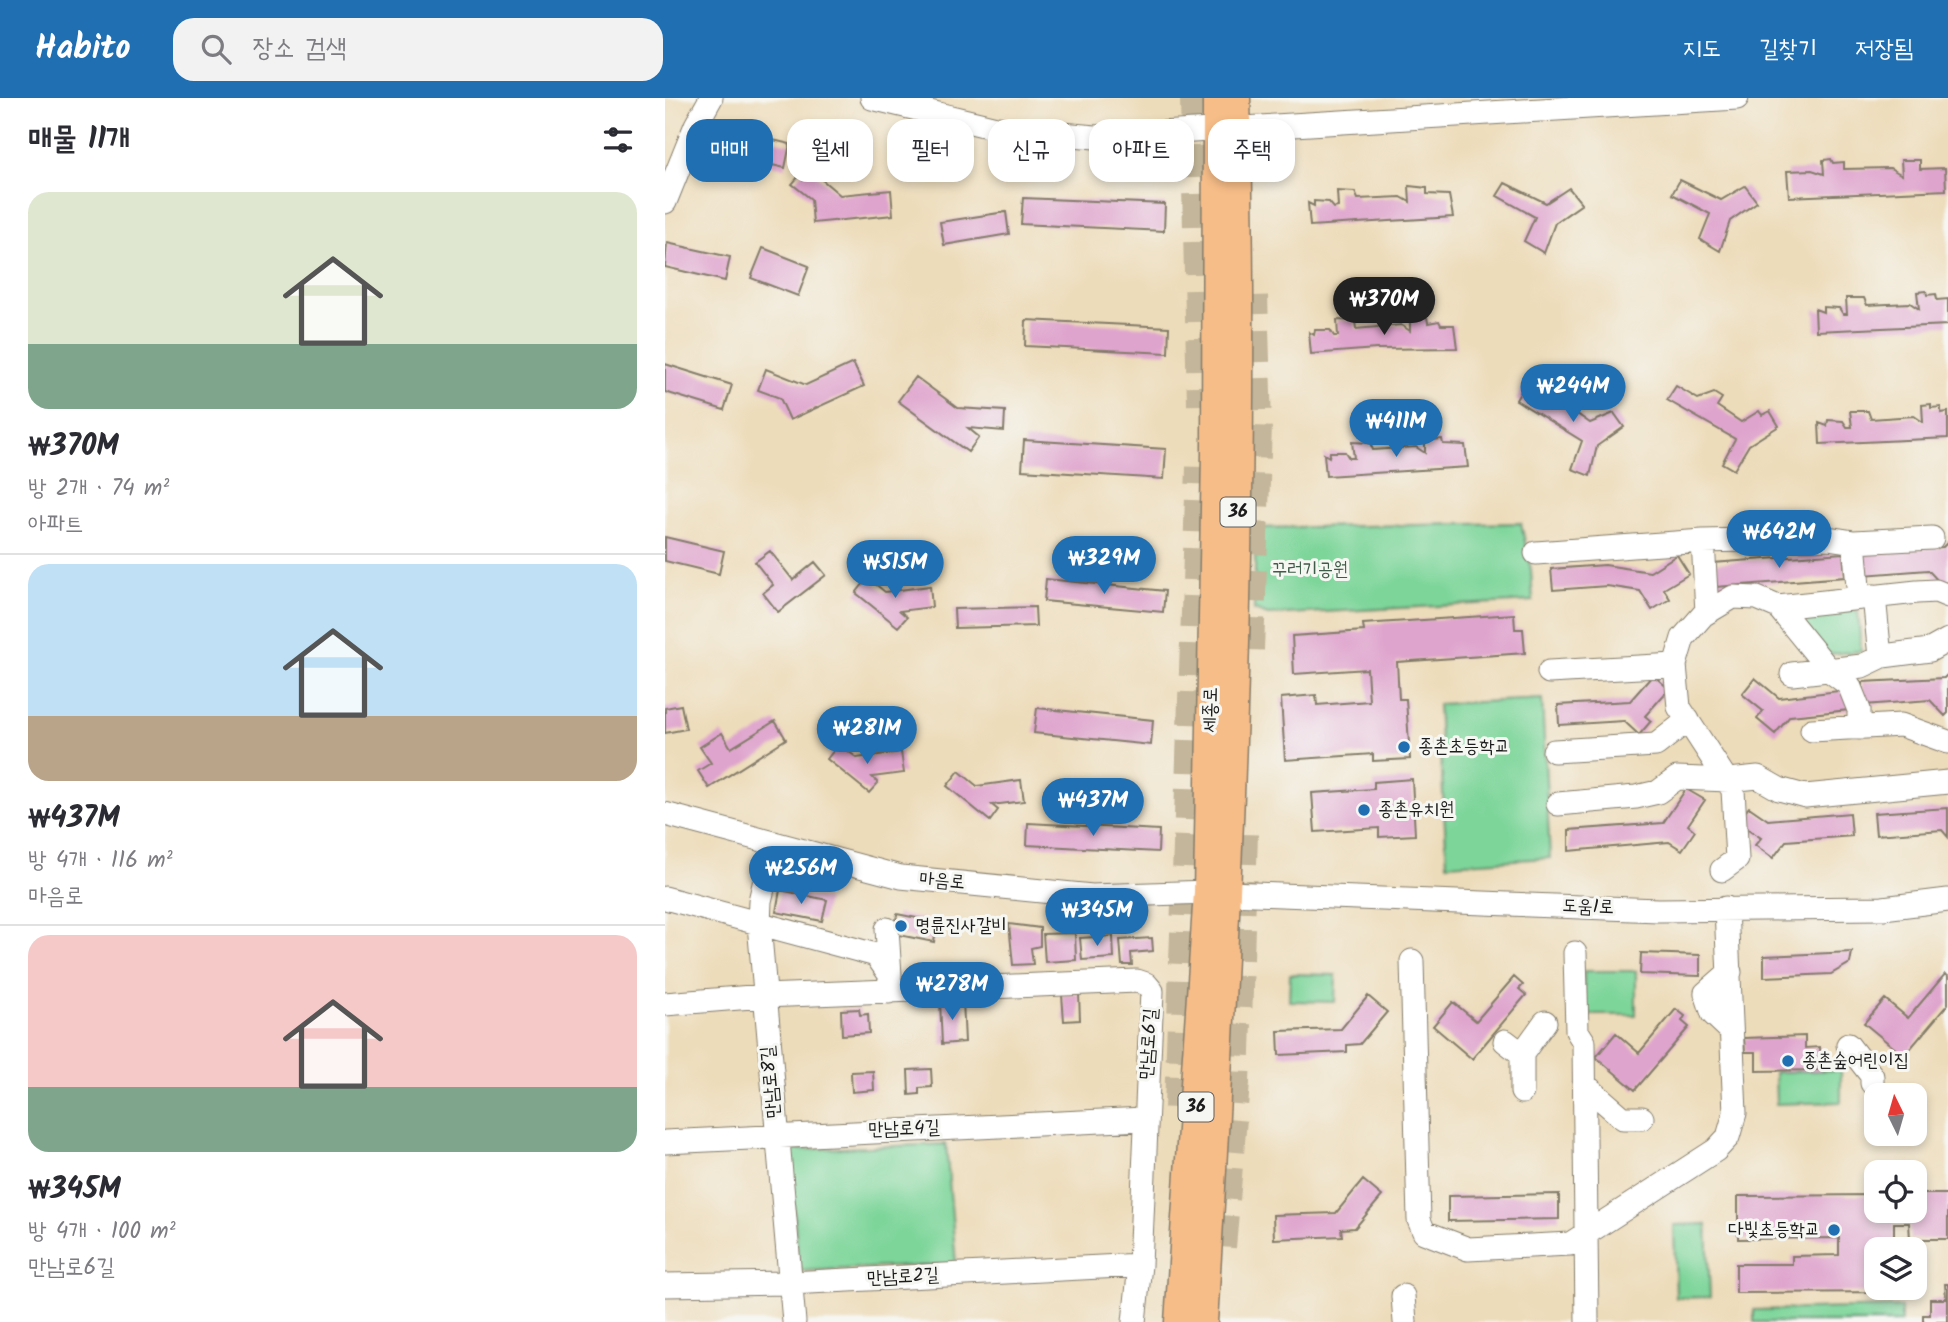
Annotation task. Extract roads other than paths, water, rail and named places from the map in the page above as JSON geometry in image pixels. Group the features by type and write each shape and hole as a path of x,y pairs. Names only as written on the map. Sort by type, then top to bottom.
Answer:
{"main road":[{"name":"세종로","path":"1217,98 1223,119"},
{"name":"세종로","path":"1230,119 1235,98"},
{"name":"세종로","path":"1203,1322 1218,893 1240,453 1229,182"},
{"name":"세종로","path":"1179,1322 1205,965 1218,893"}],"street":[{"path":"691,98 695,119"},
{"path":"699,119 711,98"},
{"path":"872,98 996,128 1095,137 1208,132"},
{"path":"1295,126 1601,102 1737,98"},
{"path":"665,202 686,150"},
{"path":"1536,553 1703,541 1828,538 1854,542 1932,538"},
{"path":"1703,541 1707,612"},
{"path":"1854,542 1880,657"},
{"path":"1722,870 1737,859 1733,790 1679,706 1675,665 1683,638 1707,612 1733,597 1757,598 1779,607 1936,591 1948,596"},
{"path":"1779,607 1830,671 1849,685 1859,710 1859,727"},
{"path":"1792,674 1862,666 1880,657 1930,650 1948,640"},
{"path":"1549,673 1675,665"},
{"path":"1555,751 1656,745 1688,720"},
{"path":"1812,730 1901,725 1948,742"},
{"path":"1558,804 1636,797 1658,792 1677,778 1729,780 1758,777 1779,789 1805,796 1948,782"},
{"name":"마음로","path":"665,814 901,877 1092,896 1218,893"},
{"name":"만남로8길","path":"773,843 760,901 759,924 795,1322"},
{"name":"도움1로","path":"1218,893 1658,910 1883,908 1948,900"},
{"path":"665,898 876,955 889,983"},
{"path":"1412,961 1419,1220 1424,1232 1468,1249 1556,1247 1586,1236 1716,1150 1728,1137 1735,1113 1726,908"},
{"path":"887,929 889,983"},
{"path":"1575,953 1577,1031 1584,1042 1587,1322"},
{"name":"만남로6길","path":"665,1004 889,983 1136,981 1146,984 1152,991 1144,1119 1140,1265 1134,1322"},
{"path":"1522,1092 1514,1048 1545,1022"},
{"path":"1848,1045 1872,1076 1872,1083"},
{"path":"1584,1084 1623,1118 1642,1118"},
{"name":"만남로4길","path":"665,1142 776,1134 1144,1119"},
{"name":"만남로2길","path":"665,1285 790,1283 1140,1265"},
{"path":"1403,1296 1405,1322"}],"tunnel":[{"path":"1196,98 1203,405"},
{"path":"1248,650 1256,425 1252,296"},
{"path":"1180,1108 1202,467"},
{"path":"1220,1247 1234,1083 1242,834"}],"place":[{"name":"종촌초등학교","path":"1404,747"},
{"name":"종촌유치원","path":"1364,810"},
{"name":"명륜진사갈비","path":"901,926"},
{"name":"종촌숲어린이집","path":"1788,1061"},
{"name":"다빛초등학교","path":"1834,1230"}],"park label":[{"name":"꾸러기공원","path":"1310,570"}]}
